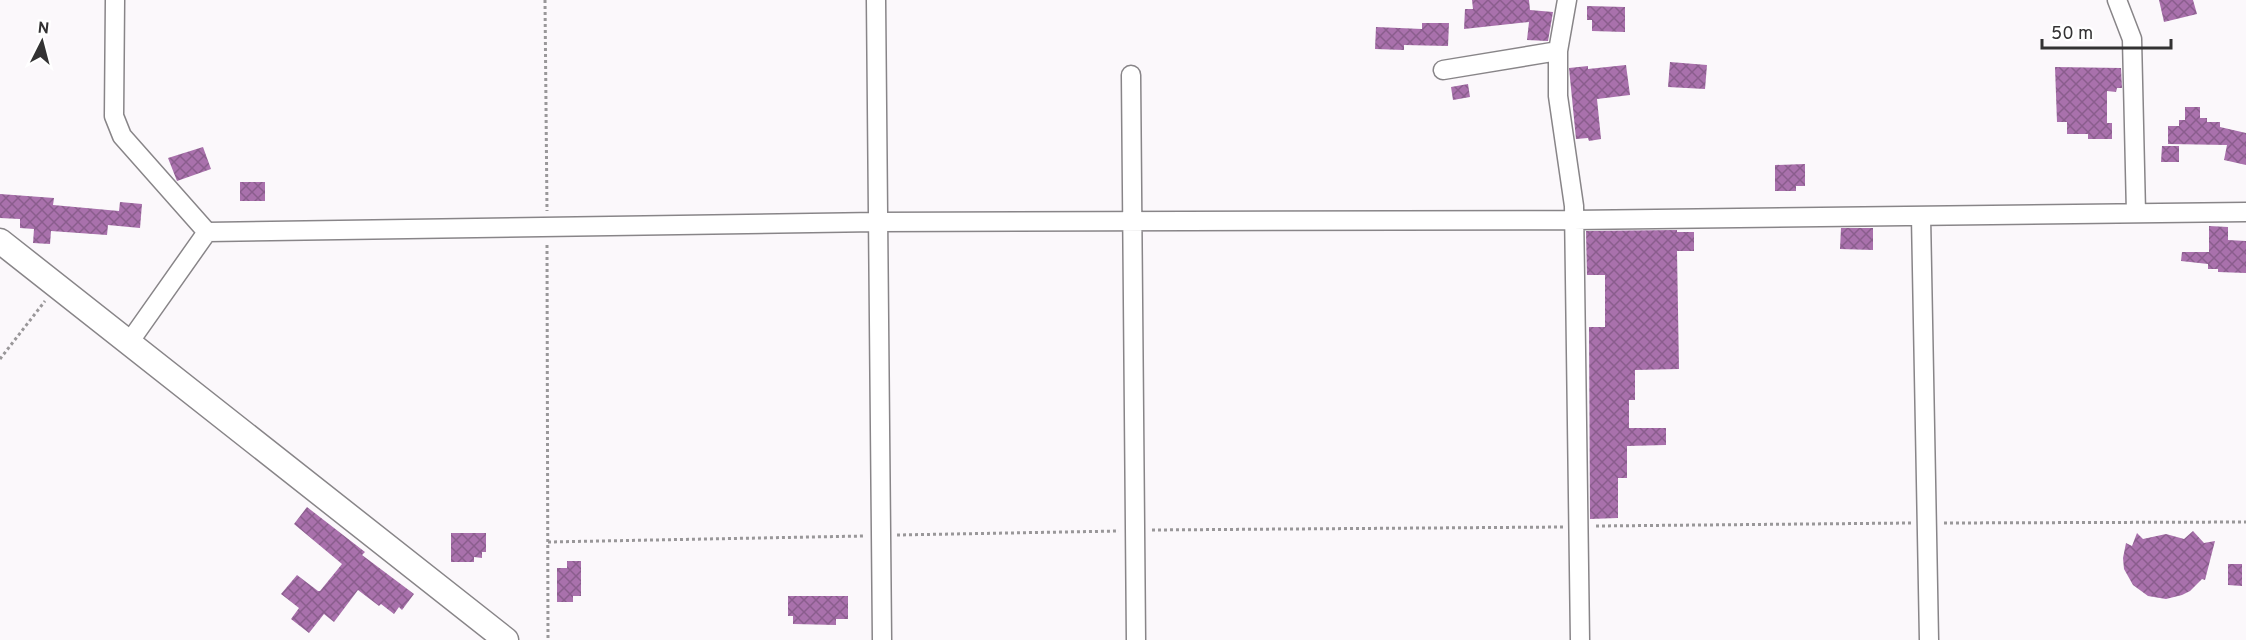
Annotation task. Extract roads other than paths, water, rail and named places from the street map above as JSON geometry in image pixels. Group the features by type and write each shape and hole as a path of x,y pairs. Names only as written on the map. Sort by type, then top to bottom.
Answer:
{"street":[{"path":"115,0 114,116 122,136 207,232 877,222 1573,220 2246,212"},
{"path":"876,0 882,640"},
{"path":"1567,0 1558,51 1558,96 1574,206 1580,640"},
{"path":"2116,0 2132,39 2136,213"},
{"path":"1443,70 1558,51"},
{"path":"1131,75 1136,640"},
{"path":"1921,216 1929,640"},
{"path":"128,344 207,232"},
{"path":"0,242 506,640"}]}
